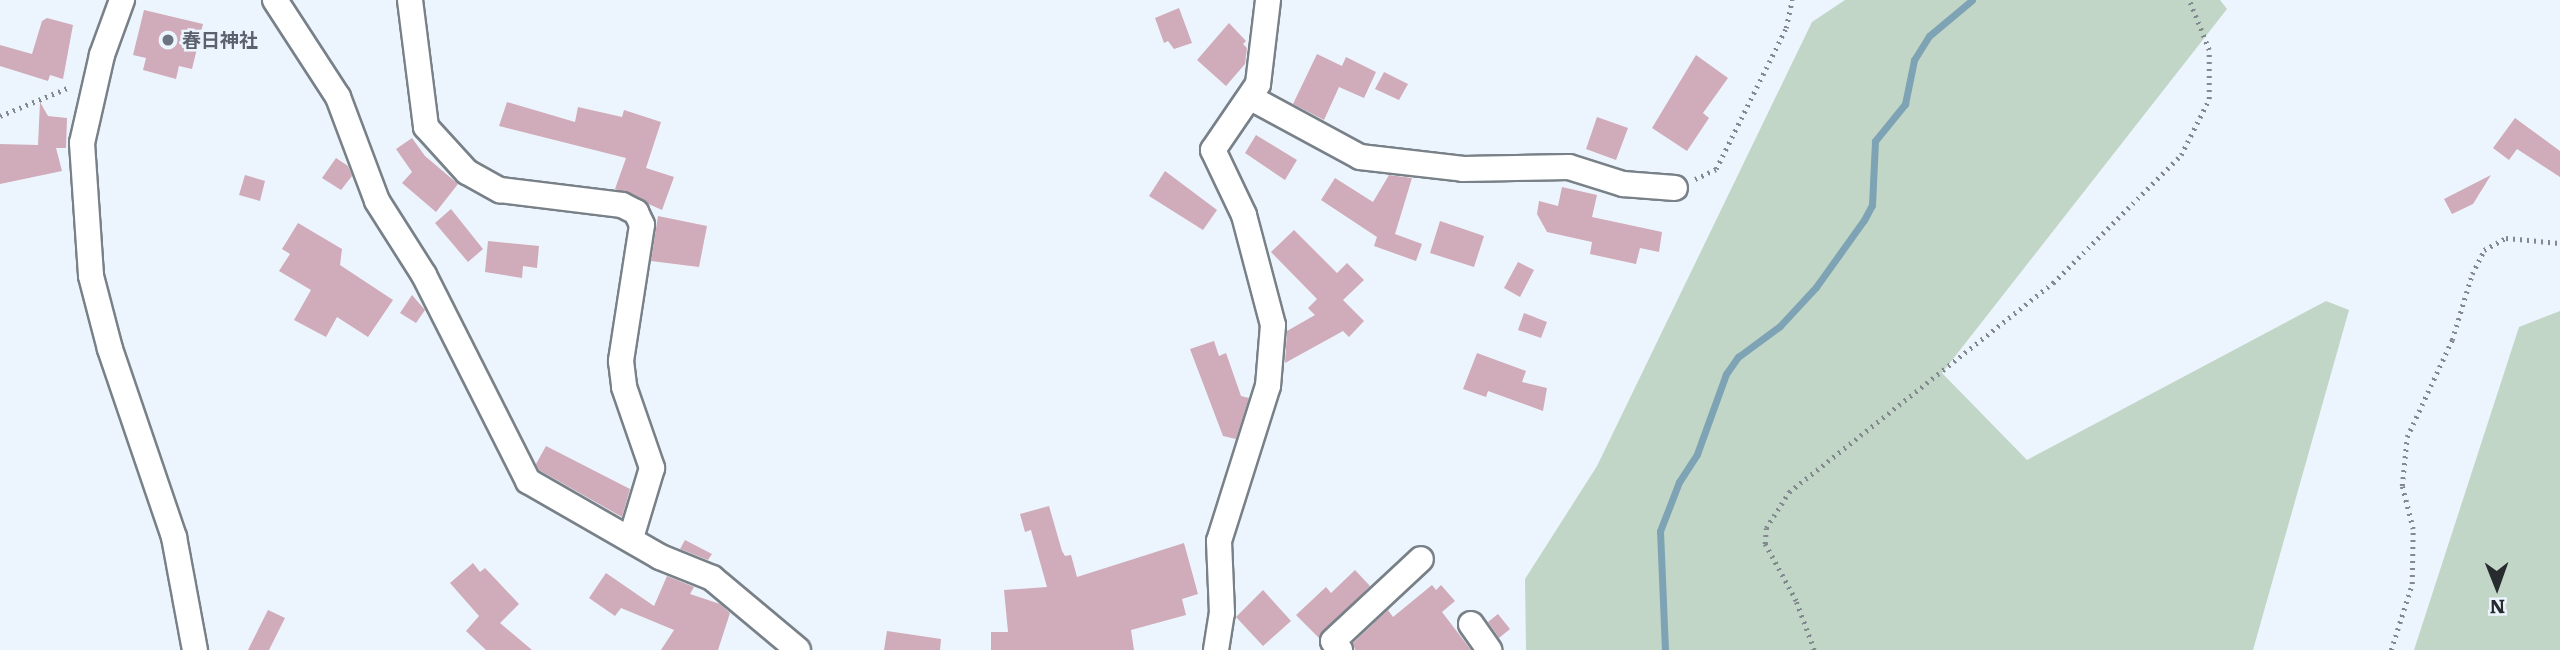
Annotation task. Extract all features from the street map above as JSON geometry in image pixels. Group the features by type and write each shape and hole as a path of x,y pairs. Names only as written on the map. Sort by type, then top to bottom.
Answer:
{"street":[{"path":"122,0 96,80 82,143 95,300 174,537 195,650"},
{"path":"275,0 338,97 377,201 424,275 522,471 541,490 631,538 660,557 712,578 798,650"},
{"path":"410,0 426,127 467,172 500,190 613,202 636,212 642,225 621,360 625,387 652,468 631,538"},
{"path":"1216,650 1222,613 1219,541 1268,386 1272,353 1270,304 1256,254 1236,194 1213,150 1251,98 1264,60 1268,0"},
{"path":"1251,98 1360,157 1463,169 1569,167 1623,184 1675,188"},
{"path":"1340,650 1333,641 1421,559"},
{"path":"1471,624 1489,650"}],"path":[{"path":"1675,188 1716,169 1786,28 1792,0"},
{"path":"1814,650 1796,601 1765,544 1766,528 1789,492 2053,283 2181,155 2209,99 2208,50 2189,0"},
{"path":"0,116 96,80"},
{"path":"2390,650 2412,584 2413,529 2402,486 2407,437 2452,340 2473,274 2484,250 2506,238 2560,243"}],"green space":[{"path":"1845,0 2220,0 2227,9 1942,373 2027,460 2326,301 2349,310 2253,650 1526,650 1525,579 1597,466 1812,22"},
{"path":"2560,311 2560,650 2414,650 2519,327"}],"building":[{"path":"1179,8 1192,43 1174,49 1168,41 1164,43 1155,18"},
{"name":"春日神社","path":"144,10 203,24 192,69 179,66 176,79 143,70 146,58 133,55"},
{"path":"47,18 73,25 63,79 50,75 48,81 0,66 0,45 32,54 42,21"},
{"path":"1229,23 1246,41 1243,44 1247,48 1245,64 1226,86 1197,60"},
{"path":"1317,54 1342,66 1346,57 1376,72 1364,98 1339,87 1324,120 1293,104"},
{"path":"1696,55 1728,78 1703,113 1709,118 1687,151 1652,128"},
{"path":"1384,72 1408,84 1399,100 1375,89"},
{"path":"40,102 48,116 67,118 66,148 56,148 62,171 0,184 0,144 38,145"},
{"path":"507,102 575,122 578,107 622,117 624,110 661,122 646,168 674,177 662,210 615,189 626,158 499,126"},
{"path":"1597,117 1628,128 1616,160 1586,149"},
{"path":"2515,118 2560,151 2560,177 2517,149 2509,160 2493,148"},
{"path":"1256,135 1297,160 1285,180 1245,153"},
{"path":"412,138 425,156 458,184 436,212 402,183 412,172 396,149"},
{"path":"336,158 348,166 352,176 341,190 322,178"},
{"path":"1165,171 1217,210 1203,230 1149,196"},
{"path":"245,175 265,181 260,201 239,195"},
{"path":"1389,175 1412,178 1395,234 1422,244 1416,261 1374,246 1377,237 1321,200 1335,178 1373,202"},
{"path":"2491,175 2473,204 2452,214 2444,199"},
{"path":"1562,187 1597,195 1592,217 1662,232 1659,252 1640,248 1636,264 1590,254 1592,242 1547,232 1537,214 1539,201 1558,206"},
{"path":"451,209 483,249 468,262 435,223"},
{"path":"658,216 707,226 699,267 651,261"},
{"path":"1440,221 1484,236 1474,267 1430,253"},
{"path":"298,223 342,249 340,265 393,300 368,337 337,317 326,337 294,320 311,290 279,271 290,254 282,249"},
{"path":"1294,230 1337,273 1347,263 1364,280 1343,300 1364,321 1349,337 1343,331 1285,363 1287,331 1315,315 1308,308 1317,299 1271,252"},
{"path":"488,241 539,246 537,268 523,266 522,278 485,272"},
{"path":"1518,262 1534,270 1520,297 1504,288"},
{"path":"412,295 425,310 416,323 400,313"},
{"path":"1524,313 1547,322 1541,338 1518,330"},
{"path":"1214,341 1219,356 1226,353 1241,396 1249,398 1236,439 1223,436 1190,349"},
{"path":"1477,353 1526,371 1522,382 1547,388 1543,411 1488,391 1486,397 1463,389"},
{"path":"546,446 630,489 622,517 539,470 536,464"},
{"path":"1049,506 1062,551 1065,556 1071,555 1077,577 1184,543 1198,594 1182,599 1186,615 1131,630 1134,650 991,650 991,632 1008,632 1004,590 1047,587 1031,530 1025,532 1020,514"},
{"path":"685,540 712,554 708,560 680,549"},
{"path":"473,563 480,572 485,568 519,604 500,623 532,650 486,650 466,631 479,616 450,583"},
{"path":"1355,570 1370,586 1319,638 1296,615 1326,587 1331,593"},
{"path":"606,573 654,606 667,576 694,587 690,594 720,604 730,613 718,650 661,650 674,630 621,608 615,616 589,598"},
{"path":"1432,585 1436,590 1441,585 1455,601 1442,612 1471,650 1355,650 1353,643 1388,610 1393,617"},
{"path":"1263,590 1291,621 1263,646 1236,617"},
{"path":"268,610 285,618 269,650 248,650"},
{"path":"1498,614 1510,629 1499,638 1488,622"},
{"path":"887,631 941,639 940,650 884,650"}],"waterway":[{"path":"1665,650 1660,531 1679,482 1697,454 1726,374 1738,357 1780,326 1816,287 1864,220 1872,205 1875,141 1905,104 1914,60 1929,36 1972,0"}],"place":[{"name":"春日神社","path":"168,40"}]}
